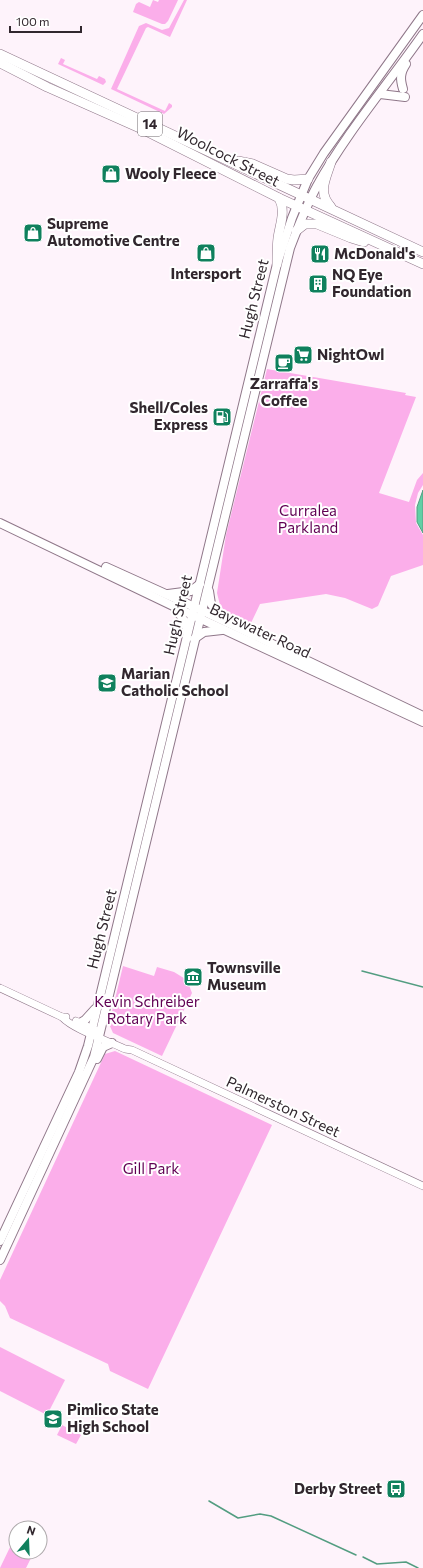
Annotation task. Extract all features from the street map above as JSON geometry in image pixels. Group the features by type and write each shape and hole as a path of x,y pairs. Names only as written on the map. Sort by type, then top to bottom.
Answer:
{"main road":[{"name":"Hugh Street","path":"0,1260 91,1065 97,1042 95,1032 98,1004 197,613 277,264 296,206 308,179 324,153 423,15"},
{"name":"Hugh Street","path":"204,584 285,267 296,231 305,210 331,162 422,35"},
{"path":"380,94 404,93 400,77 401,72 416,49 422,35"},
{"name":"Woolcock Street","path":"0,54 423,252"},
{"name":"Woolcock Street","path":"0,63 47,87 144,130 279,198 423,264"},
{"path":"222,157 254,164 286,179 308,179"},
{"path":"331,162 323,188 323,194 325,200 334,210"},
{"path":"277,264 278,239 283,205 279,198"},
{"path":"296,231 305,224 317,224 351,238 390,249"},
{"name":"Bayswater Road","path":"0,518 167,594 197,613 423,716"},
{"name":"Bayswater Road","path":"0,523 173,606 197,613"},
{"path":"167,594 192,591 204,584 211,604 227,627 204,632 191,637 183,618 173,606"},
{"name":"Bayswater Road","path":"227,627 423,722"},
{"name":"Hugh Street","path":"0,1241 79,1072 95,1032 191,637"},
{"path":"80,1023 90,1016 98,1004"},
{"path":"91,1065 103,1047 112,1043"}],"street":[{"name":"Palmerston Street","path":"0,988 62,1017 68,1017 112,1043 125,1049 132,1050"},
{"name":"Palmerston Street","path":"62,1017 66,1022 122,1042 132,1050 423,1186"}],"green space":[{"path":"153,0 158,2 159,0 178,0 168,21 165,24 133,12 136,4 139,2 150,7"},
{"path":"184,0 187,0 170,37 148,27 146,28 117,89 165,111 169,103 172,107 164,114 111,89 139,26 146,23 162,30 169,28"},
{"path":"61,58 65,60 63,64 97,79 99,76 105,79 106,82 103,85 58,64"},
{"name":"Curralea Parkland","path":"267,369 406,393 405,395 416,397 379,493 409,502 417,480 423,473 423,485 418,493 415,505 416,523 423,535 423,565 391,576 378,606 372,609 345,598 326,594 260,604 251,623 230,615 220,605 217,593 226,535"},
{"name":"Kevin Schreiber Rotary Park","path":"123,966 154,976 157,967 174,972 187,980 192,993 162,1056 113,1033 109,1024"},
{"name":"Gill Park","path":"115,1051 272,1125 148,1389 110,1371 108,1364 10,1318 5,1306 0,1301 0,1280 105,1054"},
{"path":"0,1347 65,1380 47,1415 0,1391"},
{"path":"62,1425 81,1435 76,1444 57,1435"},
{"path":"8,1551 8,1560 30,1560 26,1568 0,1568"}],"shaded area":[{"path":"423,490 423,533 417,522 417,507"}],"waterway":[{"path":"362,971 423,987"},
{"path":"209,1501 238,1518 260,1514 271,1516 356,1555"},
{"path":"363,1557 377,1564 406,1562 418,1568"}],"place":[{"name":"Wooly Fleece","path":"111,174"},
{"name":"Supreme Automotive Centre","path":"33,233"},
{"name":"Intersport","path":"206,253"},
{"name":"McDonald's","path":"320,254"},
{"name":"NQ Eye Foundation","path":"318,284"},
{"name":"NightOwl","path":"303,355"},
{"name":"Zarraffa's Coffee","path":"284,363"},
{"name":"Shell/Coles Express","path":"222,417"},
{"name":"Marian Catholic School","path":"107,683"},
{"name":"Townsville Museum","path":"193,977"},
{"name":"Pimlico State High School","path":"53,1419"},
{"name":"Derby Street","path":"396,1489"}]}
